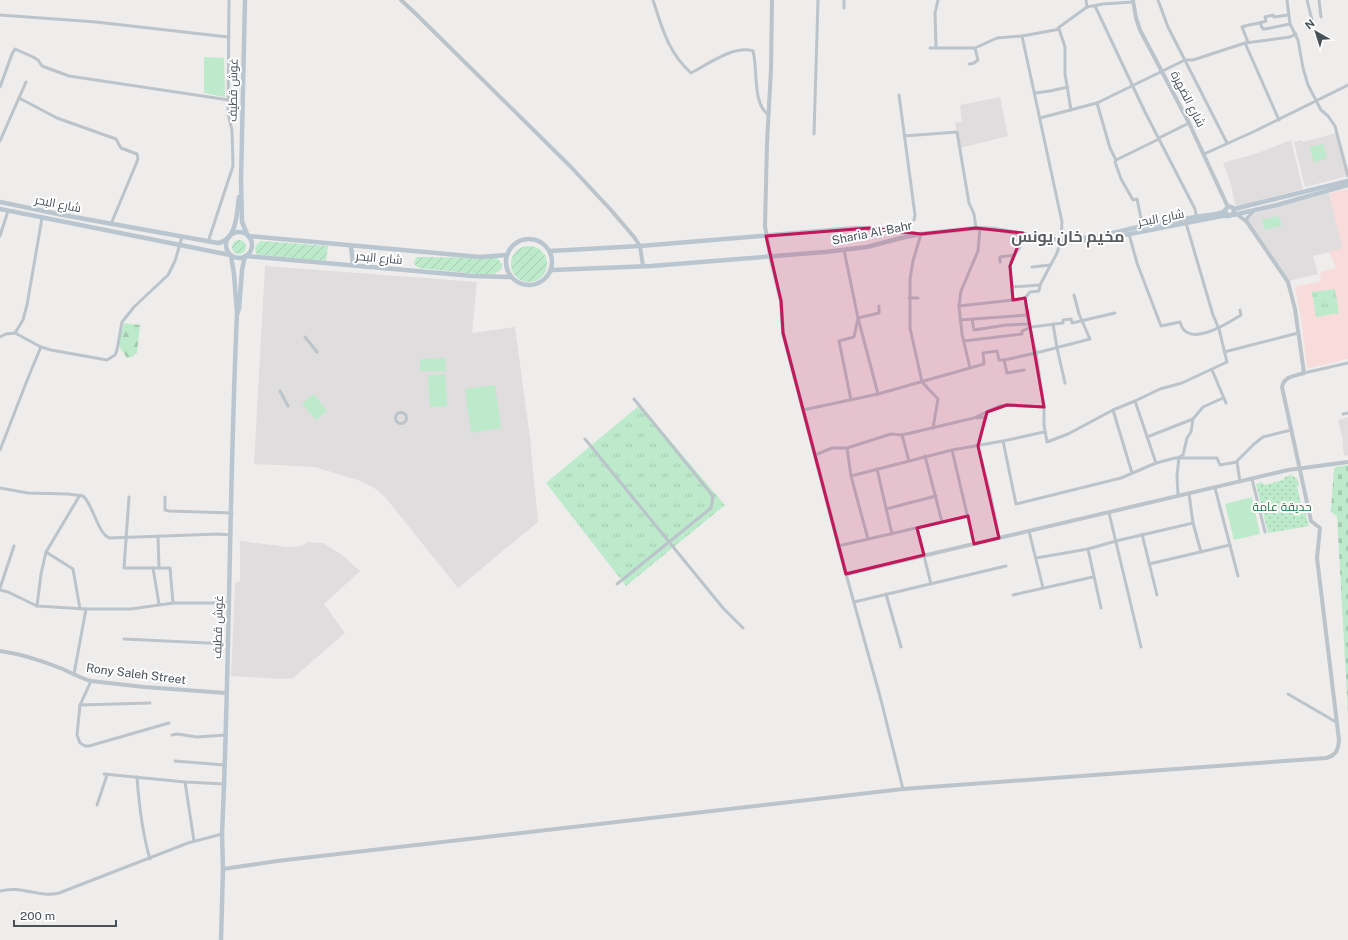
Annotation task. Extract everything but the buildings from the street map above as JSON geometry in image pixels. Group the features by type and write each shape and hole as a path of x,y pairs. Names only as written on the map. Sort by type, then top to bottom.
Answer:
{"main road":[{"name":"غوش قطيف","path":"245,0 241,180 242,222 248,236"},
{"name":"غوش قطيف","path":"229,237 236,221 241,180"},
{"path":"1230,212 1234,212 1234,209 1348,181"},
{"name":"شارع البحر","path":"1061,239 1092,238 1230,212 1254,210 1348,185"},
{"name":"شارع البحر","path":"0,202 208,242 223,242 229,237"},
{"name":"شارع البحر","path":"0,209 230,255"},
{"name":"شارع البحر","path":"920,234 978,228 1081,242 1129,234 1143,229 1186,223 1197,219"},
{"name":"Sharia Al-Bahr","path":"550,251 640,246 869,228 920,234"},
{"path":"240,233 248,236 252,247 250,251 245,256 239,258 230,255 226,247 226,242 229,237 232,234 240,233"},
{"name":"Sharia Al-Bahr","path":"552,270 643,266 825,252 867,247 920,234"},
{"name":"شارع البحر","path":"248,236 480,257 507,255"},
{"path":"524,239 532,239 546,245 550,251 553,264 552,270 543,281 537,285 523,285 516,282 507,270 507,255 517,242 524,239"},
{"path":"351,246 353,265"},
{"name":"غوش قطيف","path":"221,940 223,869 222,834 232,513 233,402 237,314 234,274 230,255"},
{"name":"غوش قطيف","path":"237,314 239,309 242,270 245,256"},
{"name":"شارع البحر","path":"245,256 473,276 511,277"}],"street":[{"path":"208,242 233,166 232,130 228,114 229,0"},
{"path":"401,0 571,167 612,210 640,246 643,266"},
{"path":"653,0 666,40 678,59 692,73 732,52 742,50 753,51 759,102 765,113 769,115"},
{"path":"772,0 765,213 766,236 781,301 783,333 807,430 815,455 903,790"},
{"path":"814,134 818,0"},
{"path":"844,0 844,8"},
{"path":"936,47 935,13 938,0"},
{"path":"1086,0 1087,7"},
{"path":"1158,0 1168,27 1227,144"},
{"path":"1287,0 1290,24 1296,34 1305,76 1316,101 1335,126 1348,176"},
{"path":"1307,0 1312,20"},
{"path":"1318,0 1321,17"},
{"path":"930,48 975,48 997,38 1022,36 1059,29 1058,28 1087,7 1133,1"},
{"name":"شارع الضهرة","path":"1133,1 1140,30 1190,123 1230,212"},
{"path":"1095,6 1133,86 1195,209 1197,219"},
{"path":"0,15 90,21 228,37"},
{"path":"1279,120 1247,43 1242,26 1254,23 1260,24 1266,21 1265,17 1272,15 1274,17 1288,15"},
{"path":"1260,24 1263,29 1290,24"},
{"path":"1059,29 1065,47 1065,74 1071,110"},
{"path":"1040,118 1097,103 1185,60 1193,60 1247,43 1290,37 1296,34"},
{"path":"959,306 1025,298 1030,292 1039,291 1040,285 1057,253 1061,239 1062,222 1022,36"},
{"path":"969,64 978,60 975,48"},
{"path":"0,87 12,54 16,49 38,60 42,66 69,76 229,100"},
{"path":"0,70 6,70"},
{"path":"0,141 26,82"},
{"path":"1204,154 1279,120 1300,108 1348,85"},
{"path":"1035,93 1050,92 1068,87"},
{"path":"899,95 915,216 914,220"},
{"path":"19,98 56,118 116,139 121,148 137,154 138,159 111,224"},
{"path":"1097,103 1110,148 1116,160 1116,169 1133,200 1136,199 1143,229"},
{"path":"1116,160 1190,123"},
{"path":"904,136 957,132 969,203 978,228 976,256 961,291 959,306 960,320 970,368"},
{"path":"1247,222 1254,210"},
{"path":"0,236 8,211"},
{"path":"1230,212 1247,222 1288,282 1293,297 1304,373"},
{"path":"15,333 23,320 27,305 42,218"},
{"path":"1025,298 1027,315 1036,353 1044,407 1044,432 1046,442 1079,429 1113,410 1160,389 1212,370 1227,362 1186,223"},
{"path":"1013,300 1010,266 1020,247 1023,233"},
{"path":"920,234 910,279 910,328 922,382 938,399 933,428"},
{"path":"1129,234 1137,262 1161,326 1180,322 1183,329 1194,334 1218,329 1242,315 1240,310"},
{"path":"0,337 6,334 15,333 41,347 107,360 115,355 122,322 134,307 168,275 176,260 182,237"},
{"path":"844,250 858,318 878,394"},
{"path":"1000,262 1000,257 1015,255"},
{"path":"1032,267 1050,265"},
{"path":"1012,287 1040,285"},
{"path":"803,410 878,394 984,364 983,353 997,351 999,360 1004,360 1057,348 1090,338 1079,314 1074,295"},
{"path":"909,298 918,298"},
{"path":"858,318 879,313 879,306"},
{"path":"972,319 974,330 1006,325 1030,326 1063,323 1063,320 1071,319 1072,323 1114,313"},
{"path":"960,320 1027,315"},
{"path":"851,400 839,342 854,337 858,318"},
{"path":"1053,324 1065,383"},
{"path":"964,340 1022,334 1022,331 1030,326"},
{"path":"1224,352 1298,333"},
{"path":"305,337 317,352"},
{"path":"0,450 21,399 23,388 41,347"},
{"path":"1004,360 1007,373 1024,370"},
{"path":"223,869 277,860 903,790 1326,758 1335,754 1338,751 1339,740 1317,558 1320,528 1311,521 1282,386 1286,379 1304,373 1348,363"},
{"path":"1212,370 1226,403"},
{"path":"280,391 288,406"},
{"path":"1148,438 1193,419 1203,407 1223,398"},
{"path":"617,584 711,508 713,496 634,399"},
{"path":"1136,401 1156,462"},
{"path":"974,418 999,406 1044,407"},
{"path":"1113,410 1132,473"},
{"path":"1343,414 1348,413"},
{"path":"815,455 832,448 847,448 891,434 902,435 974,418 986,417 978,446 990,493 999,538"},
{"path":"1178,496 1179,457 1183,455 1187,438 1191,432 1193,419"},
{"path":"1240,482 1236,461 1254,444 1263,438 1291,430"},
{"path":"852,476 925,456 1044,432"},
{"path":"902,435 909,461"},
{"path":"585,439 723,608 743,628"},
{"path":"1003,441 1016,504 1121,478 1156,462 1179,457 1217,458 1220,465 1237,462"},
{"path":"847,448 852,476 868,538"},
{"path":"952,450 974,544"},
{"path":"925,456 942,522"},
{"path":"846,574 1300,468 1348,462"},
{"path":"877,469 892,534"},
{"path":"1252,479 1265,532"},
{"path":"0,488 28,493 80,495 87,500 105,536 126,538 218,534 231,535"},
{"path":"1215,488 1238,576"},
{"path":"1189,494 1201,552"},
{"path":"37,606 41,574 46,552 80,495"},
{"path":"886,509 936,496"},
{"path":"128,497 124,568 170,568 173,603"},
{"path":"165,497 165,510 169,511 232,513"},
{"path":"1109,513 1141,647"},
{"path":"838,546 968,516"},
{"path":"1036,558 1088,549 1116,540 1194,523"},
{"path":"917,528 931,584"},
{"path":"1029,531 1043,588"},
{"path":"1142,534 1157,595"},
{"path":"158,536 159,568"},
{"path":"1150,564 1230,545"},
{"path":"14,546 0,589 37,606 80,609 131,609 173,603 229,603"},
{"path":"1088,549 1101,608"},
{"path":"46,552 73,569 80,609"},
{"path":"854,602 1006,566"},
{"path":"153,568 159,604"},
{"path":"1013,595 1093,577"},
{"path":"886,594 901,647"},
{"path":"74,674 86,609"},
{"path":"124,640 228,644"},
{"name":"Rony Saleh Street","path":"0,651 18,654 41,661 91,681 226,693"},
{"path":"91,681 80,705 77,735 80,743 85,746 169,723"},
{"path":"1288,694 1336,722"},
{"path":"80,705 150,703"},
{"path":"172,735 177,734 197,737 226,735"},
{"path":"174,761 225,765"},
{"path":"97,805 106,775 224,784"},
{"path":"137,777 139,809 144,840 150,859"},
{"path":"185,782 194,841"},
{"path":"0,892 17,889 54,895 82,886 194,841 222,834"}],"highlighted area":[{"path":"869,228 921,234 976,228 1023,233 1010,266 1013,300 1025,298 1044,407 1007,405 987,412 978,446 999,538 974,544 968,516 917,528 924,555 846,574 783,333 781,301 766,236"}],"shaded area":[{"path":"1000,97 1008,136 960,148 955,123 962,121 960,105"},
{"path":"1337,133 1347,176 1305,187 1294,142 1301,140 1303,142"},
{"path":"1291,140 1303,189 1237,206 1235,204 1231,184 1223,163 1258,153"},
{"path":"1348,189 1348,359 1310,368 1307,366 1295,287 1321,281 1320,272 1336,268 1329,252 1342,248 1329,193"},
{"path":"1329,193 1343,249 1313,256 1318,274 1289,281 1245,216"},
{"path":"265,266 477,282 472,333 515,327 530,438 538,522 458,588 385,497 373,487 358,480 315,467 254,464"},
{"path":"1348,417 1348,455 1344,456 1338,420"},
{"path":"240,541 288,547 302,546 308,542 323,543 342,555 360,571 324,604 345,633 293,678 284,679 231,676 235,583 240,581"}],"green space":[{"path":"204,57 224,58 225,97 204,93"},
{"path":"1323,144 1327,158 1314,162 1310,147"},
{"path":"1279,216 1282,225 1265,230 1262,220"},
{"path":"236,240 242,240 246,244 246,250 242,254 236,254 232,250 232,244"},
{"path":"261,241 328,246 326,261 258,255 255,248"},
{"path":"533,246 542,251 546,257 546,271 542,277 533,282 525,282 516,277 512,271 511,260 516,251 522,247"},
{"path":"417,257 497,258 502,264 502,268 495,274 477,274 419,268 414,264"},
{"path":"1335,289 1339,313 1316,317 1312,292"},
{"path":"124,323 140,325 137,353 132,357 127,358 118,345"},
{"path":"445,358 446,371 420,371 420,359"},
{"path":"445,374 447,406 430,407 428,375"},
{"path":"495,385 501,428 471,433 465,389"},
{"path":"314,394 327,411 316,420 302,403"},
{"path":"640,405 725,505 626,586 546,483"},
{"path":"1348,465 1348,714 1337,516 1330,511 1334,469 1336,467"},
{"name":"حديقة عامة","path":"1291,475 1297,479 1299,485 1297,487 1302,507 1309,526 1268,533 1256,484 1262,482 1265,485 1283,480 1285,477"},
{"path":"1252,497 1260,534 1234,540 1225,504"}],"district":[{"name":"مخيم خان يونس","path":"1068,236"}]}
